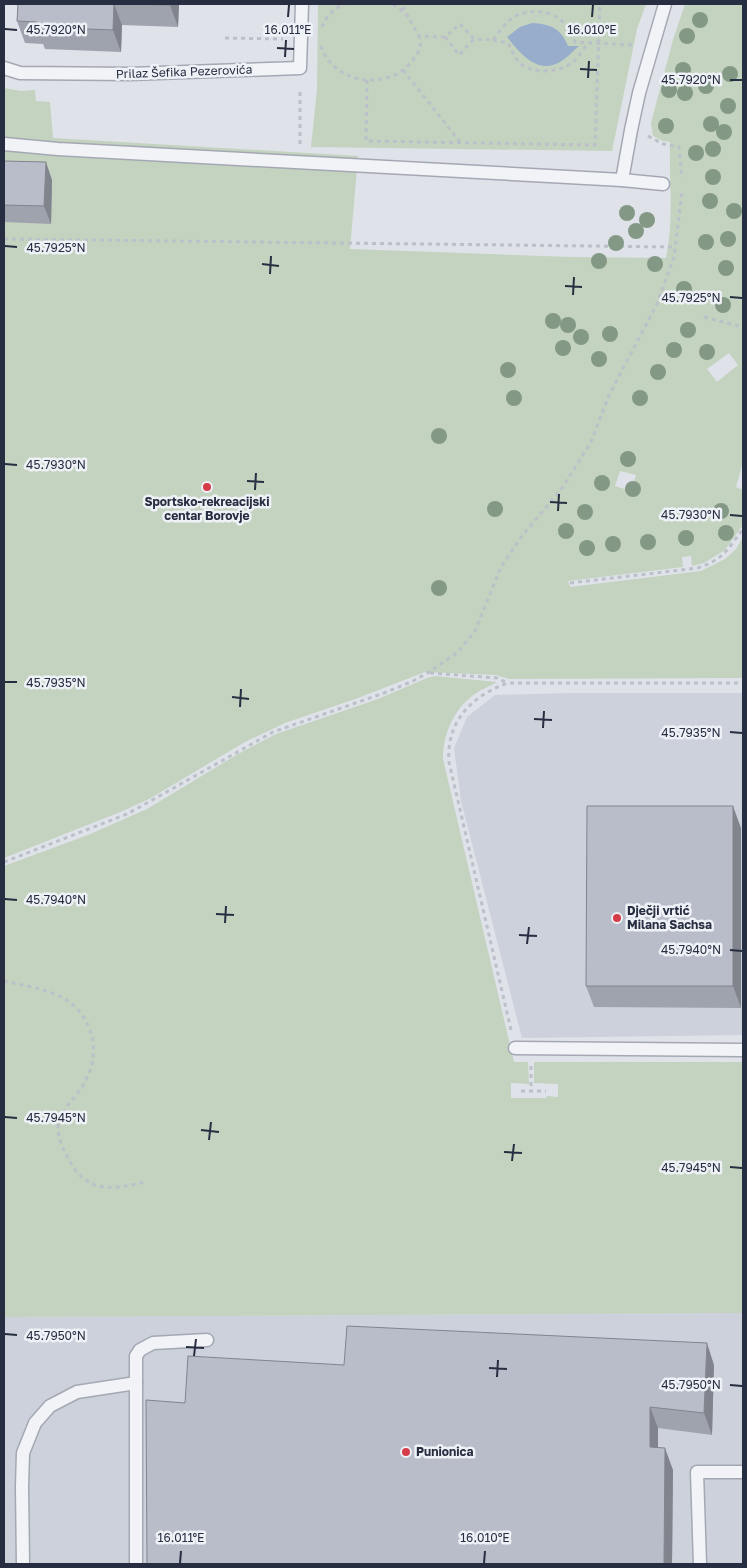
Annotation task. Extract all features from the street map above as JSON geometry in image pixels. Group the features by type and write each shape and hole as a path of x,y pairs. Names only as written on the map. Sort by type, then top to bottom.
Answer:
{"lane":[{"path":"300,68 302,4"},
{"path":"622,180 636,108 665,4"},
{"name":"Prilaz Šefika Pezerovića","path":"4,68 20,73 130,74 300,68"},
{"path":"4,144 58,149 622,180 662,184"},
{"path":"515,1048 743,1050"},
{"path":"136,1564 136,1356 140,1350 153,1343 207,1340"},
{"path":"23,1564 22,1487 24,1453 35,1423 50,1406 77,1392 136,1383"},
{"path":"700,1564 697,1472 743,1472"}],"path":[{"path":"322,33 325,20 338,6 345,4"},
{"path":"321,40 321,47 325,56 332,65 344,74 367,80 388,78 407,67 420,48 419,36 412,22 402,10 392,4"},
{"path":"402,10 408,4"},
{"path":"367,80 366,141 595,145 600,4"},
{"path":"493,40 512,19 520,14 539,12 556,16 572,34 575,42 636,45"},
{"path":"445,38 460,24 474,39 508,43 515,58 521,64 543,71 564,68 573,62 588,43"},
{"path":"419,36 445,38 459,54 474,39"},
{"path":"225,38 301,39"},
{"path":"300,68 300,162"},
{"path":"403,70 460,142"},
{"path":"645,134 664,144 679,147 683,181"},
{"path":"4,862 127,814 273,732 384,693 429,672 458,652 475,631 501,566 522,536 562,488 591,442 609,395 657,304 674,257 682,190"},
{"path":"4,239 675,247"},
{"path":"704,317 743,327"},
{"path":"570,583 698,568 713,563 722,557 743,529"},
{"path":"429,672 497,678 508,683"},
{"path":"515,1048 449,762 448,748 453,728 462,713 484,694 508,683 743,683"},
{"path":"4,981 36,988 60,996 74,1006 85,1018 93,1034 90,1071 82,1088 66,1108 59,1123 58,1136 76,1171 90,1184 112,1189 146,1182"},
{"path":"521,1091 546,1092"}],"shaded area":[{"name":"Dječji vrtić Milana Sachsa","path":"743,693 743,1035 522,1038 461,801 454,748 467,717 495,695"},
{"path":"743,1313 743,1564 4,1564 4,1317"}],"green space":[{"path":"318,4 646,4 637,29 612,151 311,147 317,89"},
{"path":"685,4 743,4 743,462 736,487 743,490 743,525 725,550 704,563 692,566 691,556 682,557 683,567 568,581 570,587 701,571 725,559 736,549 743,537 743,678 509,679 496,675 425,672 285,723 245,742 149,799 4,858 4,88 21,91 35,90 36,101 50,102 53,138 358,156 350,249 572,257 666,258 671,215 670,142 653,136 651,123 673,40","holes":["729,353 738,365 717,382 707,369","620,471 636,475 631,491 615,486"]},
{"path":"435,676 497,682 475,694 465,702 454,716 447,732 443,759 514,1062 528,1062 529,1084 511,1083 511,1098 558,1097 558,1084 534,1083 534,1062 743,1062 743,1313 4,1317 4,866 88,835 147,809 238,754 276,734 378,699"}],"water":[{"path":"532,23 544,24 554,28 562,35 568,46 579,46 560,62 544,66 537,64 523,55 507,37 520,27"}],"building":[{"path":"18,4 114,4 113,30 37,27 37,22 17,21"},
{"path":"128,4 170,4 170,5"},
{"path":"4,161 46,162 44,206 4,205"},
{"path":"587,806 733,806 733,986 586,986"},
{"name":"Punionica","path":"347,1326 707,1343 704,1413 650,1407 650,1447 665,1448 664,1564 147,1564 146,1400 185,1403 188,1356 344,1365"}],"place":[{"name":"Sportsko-rekreacijski centar Borovje","path":"207,487"},
{"name":"Dječji vrtić Milana Sachsa","path":"617,918"},
{"name":"Punionica","path":"406,1452"}]}
